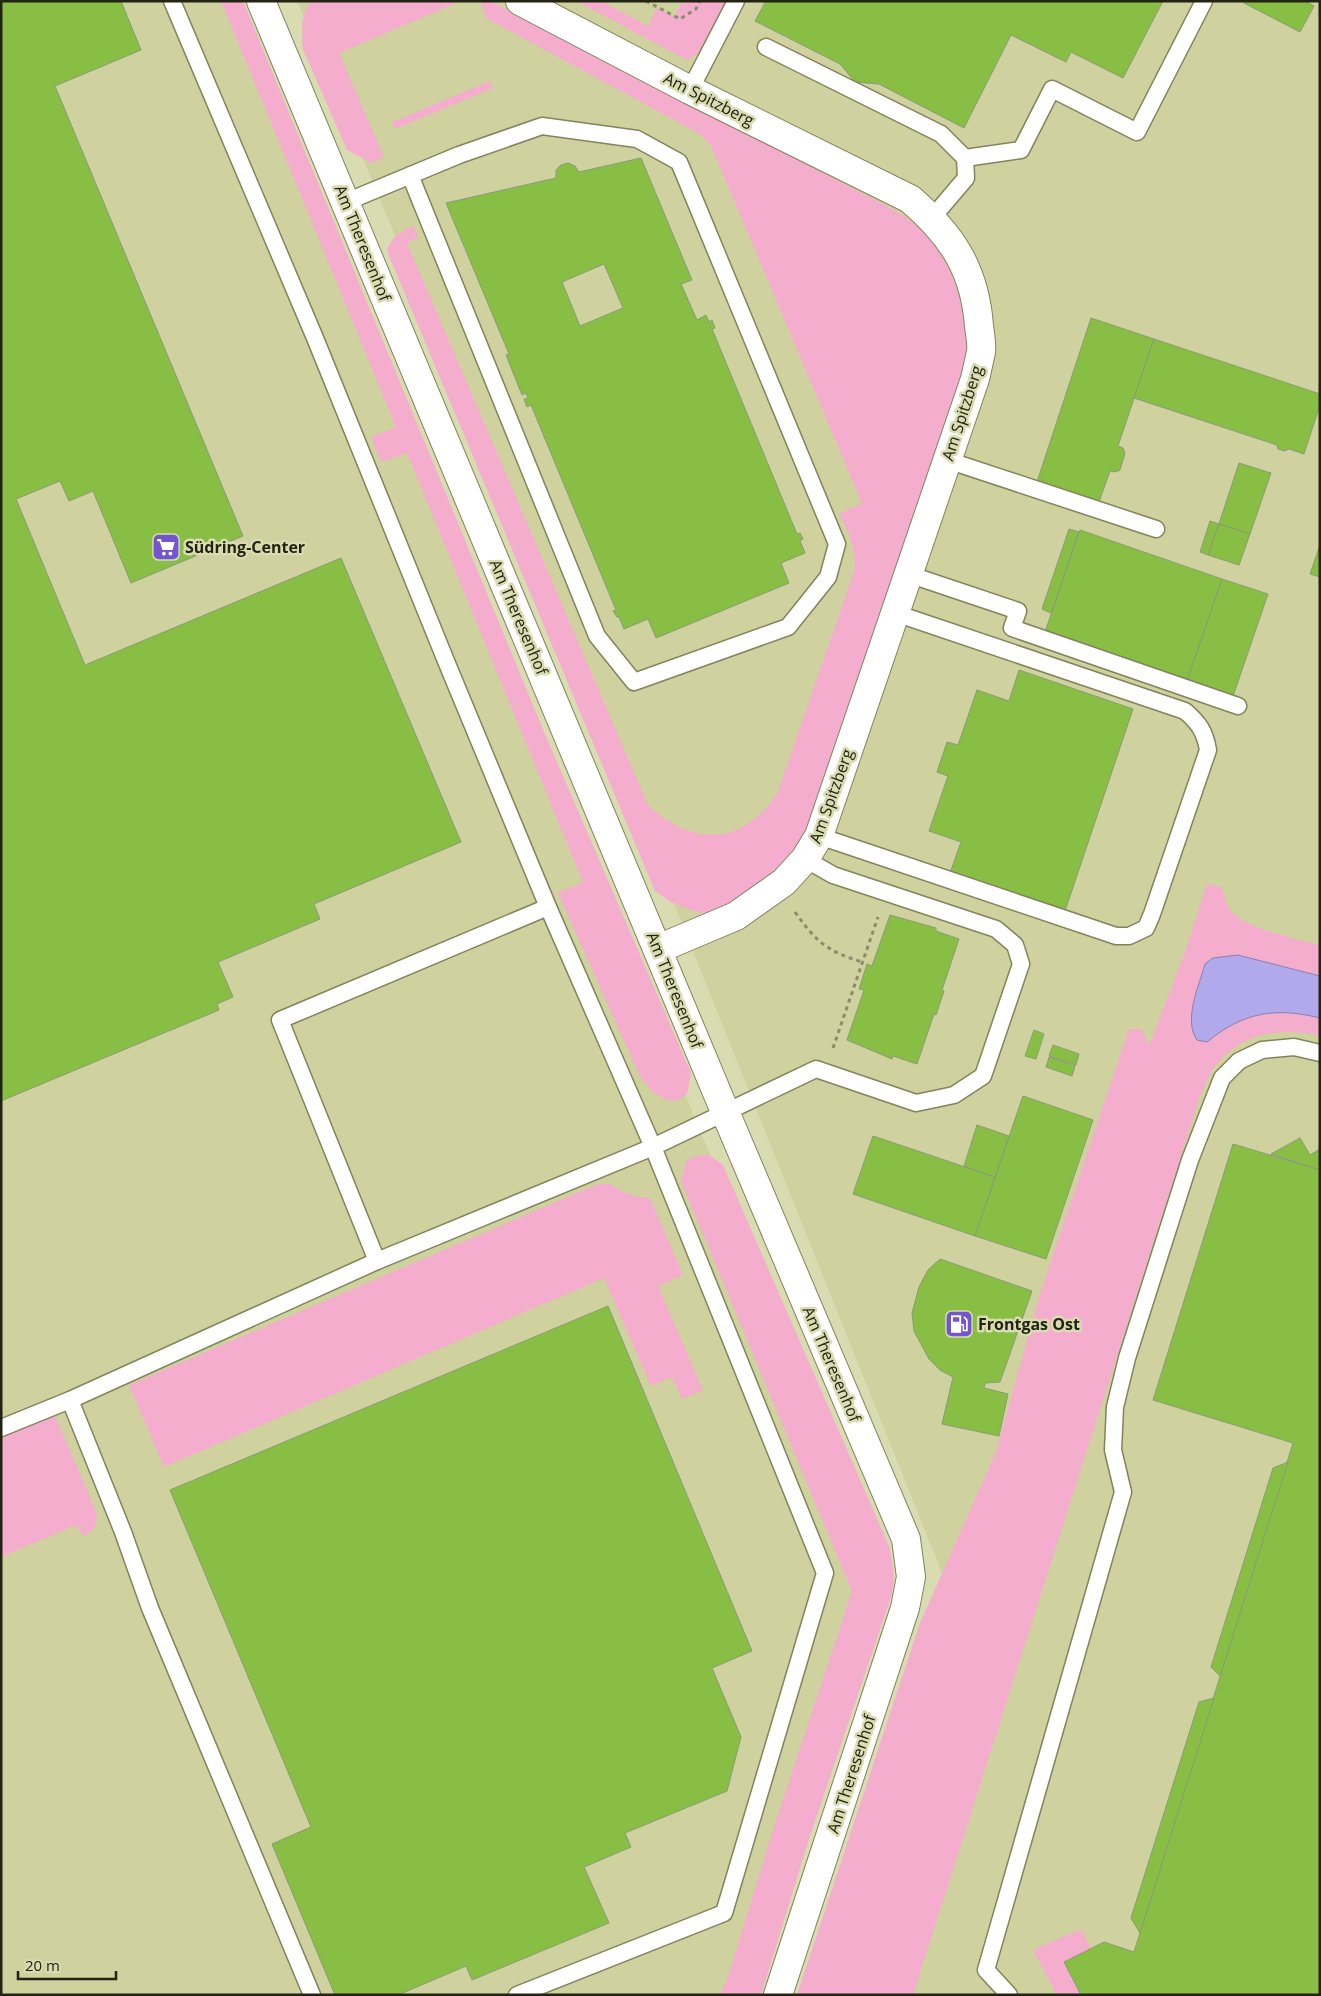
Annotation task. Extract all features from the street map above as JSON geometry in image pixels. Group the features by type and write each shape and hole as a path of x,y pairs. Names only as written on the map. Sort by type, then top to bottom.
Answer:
{"street":[{"name":"Am Theresenhof","path":"261,1 726,1114 906,1539 912,1577 905,1608 778,1995"},
{"name":"Am Spitzberg","path":"520,1 690,90 910,199 932,218 952,242 967,272 977,303 981,350 975,379 812,847 778,886 736,916 658,949"}],"lane":[{"path":"172,1 315,338 446,662 548,907 653,1147 825,1573 724,1913 517,1995"},
{"path":"690,90 736,1"},
{"path":"965,158 1021,150 1052,89 1137,132 1204,1"},
{"path":"766,47 941,134 965,158 966,178 932,218"},
{"path":"346,202 410,175 459,155 542,126 637,139 679,162 836,544 828,577 788,627 634,682 598,636 410,175"},
{"path":"947,460 1156,529"},
{"path":"908,574 1018,611 1012,628 1238,706"},
{"path":"812,847 1116,936 1129,936 1146,928 1152,914 1208,750 1206,736 1199,723 1185,711 895,613"},
{"path":"1,1428 70,1400 377,1261 653,1147 726,1114 816,1069 916,1103 954,1095 983,1076 1021,964 1015,945 996,929 833,875 812,847"},
{"path":"377,1261 280,1020 548,907"},
{"path":"1009,1995 986,1970 1123,1492 1113,1450 1115,1408 1127,1358 1190,1160 1222,1078 1240,1061 1262,1050 1294,1047 1320,1053"},
{"path":"70,1400 123,1532 150,1608 312,1995"}],"path":[{"path":"646,1 680,19 696,9 700,1"},
{"path":"778,886 808,932 822,945 862,962"},
{"path":"825,1072 886,892"}],"shaded area":[{"path":"1,1 232,1 868,1536 744,1995 1,1995"},
{"path":"221,1 243,1 544,732 691,1073 687,1094 676,1101 658,1096 646,1085 639,1074 558,893 583,882 407,453 381,462 371,437 396,427"},
{"path":"297,1 1312,1 1320,6 1320,1995 797,1995 942,1573 657,861"},
{"path":"311,1 461,1 339,53 384,157 372,163 347,150 302,47 302,24 305,12"},
{"path":"480,1 490,1 899,213 913,223 939,252 949,269 962,307 965,327 965,366 804,839 784,867 727,907 709,913 701,913 685,908 669,901 655,891 387,251 391,242 400,233 413,226 419,237 407,243 648,805 665,819 699,834 716,835 748,824 763,811 777,794 855,569 851,540 839,514 862,503 711,146 700,134 486,18"},
{"path":"576,1 601,1 648,26 657,8 674,17 683,1 727,1 705,49 687,60"},
{"path":"490,81 493,88 395,129 392,122"},
{"path":"1207,884 1222,887 1230,909 1239,918 1273,933 1320,945 1320,976 1238,955 1213,958 1205,964 1190,1018 1207,1042 1234,1024 1260,1015 1274,1013 1289,1013 1320,1018 1320,1036 1291,1032 1277,1033 1250,1039 1238,1045 1216,1065 1209,1075 1200,1096 913,1995 797,1995 920,1623 996,1452 1040,1294 1129,1029 1142,1029 1149,1046 1185,952"},
{"path":"1238,955 1320,976 1320,1018 1289,1013 1260,1015 1234,1024 1207,1042 1197,1040 1193,1032 1192,1013 1196,992 1205,964 1213,958"},
{"path":"709,1155 723,1165 889,1546 893,1572 891,1597 809,1839 761,1995 720,1995 727,1980 773,1830 852,1591 681,1181 686,1162 691,1157"},
{"path":"598,1184 611,1184 623,1192 638,1197 650,1198 683,1275 658,1286 703,1390 682,1399 672,1377 651,1386 604,1278 164,1467 129,1385"},
{"path":"54,1413 97,1514 95,1525 92,1530 83,1536 76,1525 1,1557 1,1435"},
{"path":"1081,1929 1091,1949 1064,1963 1081,1995 1057,1995 1033,1950"}],"building":[{"name":"Südring-Center","path":"1,1 121,1 141,50 55,86 243,536 131,583 93,491 69,501 60,481 16,499 85,665 341,558 461,842 314,904 320,919 218,962 233,997 217,1004 219,1010 1,1101"},
{"path":"766,1 1163,1 1123,78 1071,52 1066,62 1011,35 964,128 879,84 855,82 840,64 755,21"},
{"path":"1245,1 1305,1 1314,6 1300,32 1244,3"},
{"path":"641,158 692,280 681,284 697,320 706,315 709,322 712,320 715,328 712,329 797,534 800,533 803,539 800,541 805,553 781,563 789,583 656,638 648,619 624,629 619,617 613,611 616,610 531,405 527,407 524,399 528,398 526,393 522,395 506,355 509,354 446,203 556,178 556,170 561,165 568,163 575,166 579,172","holes":["604,264 623,308 580,326 562,282"]},
{"path":"1091,318 1154,339 1118,446 1123,448 1125,453 1120,470 1110,471 1099,502 1037,482"},
{"path":"1154,339 1320,394 1320,405 1304,454 1289,449 1284,451 1278,449 1277,445 1134,398"},
{"path":"1239,463 1271,473 1250,534 1219,524"},
{"path":"1210,521 1219,524 1208,555 1200,552"},
{"path":"1219,524 1250,534 1239,565 1208,555"},
{"path":"1069,529 1079,532 1051,613 1042,609"},
{"path":"1080,530 1222,579 1186,684 1044,635"},
{"path":"1320,545 1320,577 1310,574"},
{"path":"1222,579 1268,594 1232,699 1186,684"},
{"path":"1019,670 1133,709 1065,911 950,873 961,842 929,831 948,776 937,772 947,742 958,745 977,690 1009,701"},
{"path":"890,915 936,928 936,931 959,939 936,1015 934,1014 917,1064 893,1056 892,1059 847,1040 864,990 859,989 867,964 872,966"},
{"path":"1034,1030 1044,1034 1036,1059 1025,1056"},
{"path":"1053,1045 1079,1054 1076,1065 1049,1056"},
{"path":"1049,1057 1075,1066 1072,1076 1046,1067"},
{"path":"1023,1096 1093,1120 1046,1259 975,1236"},
{"path":"977,1125 1009,1136 995,1177 964,1166"},
{"path":"873,1136 995,1177 975,1236 853,1194"},
{"path":"1300,1138 1310,1155 1320,1149 1320,1170 1271,1154"},
{"path":"1233,1144 1320,1170 1320,1995 1081,1995 1064,1962 1104,1942 1134,1952 1293,1443 1153,1400"},
{"path":"940,1259 1032,1291 1000,1382 985,1383 984,1388 1008,1394 999,1436 942,1424 953,1377 940,1370 929,1359 914,1331 912,1313 919,1287 928,1270"},
{"path":"608,1306 752,1651 712,1668 741,1737 727,1791 625,1833 631,1847 584,1867 609,1923 472,1980 466,1966 398,1995 335,1995 272,1844 311,1827 170,1490"},
{"path":"1288,1462 1220,1676 1211,1667 1273,1468"},
{"path":"1214,1698 1140,1933 1131,1918 1199,1702"}],"place":[{"name":"Südring-Center","path":"166,547"},
{"name":"Frontgas Ost","path":"959,1324"}]}
